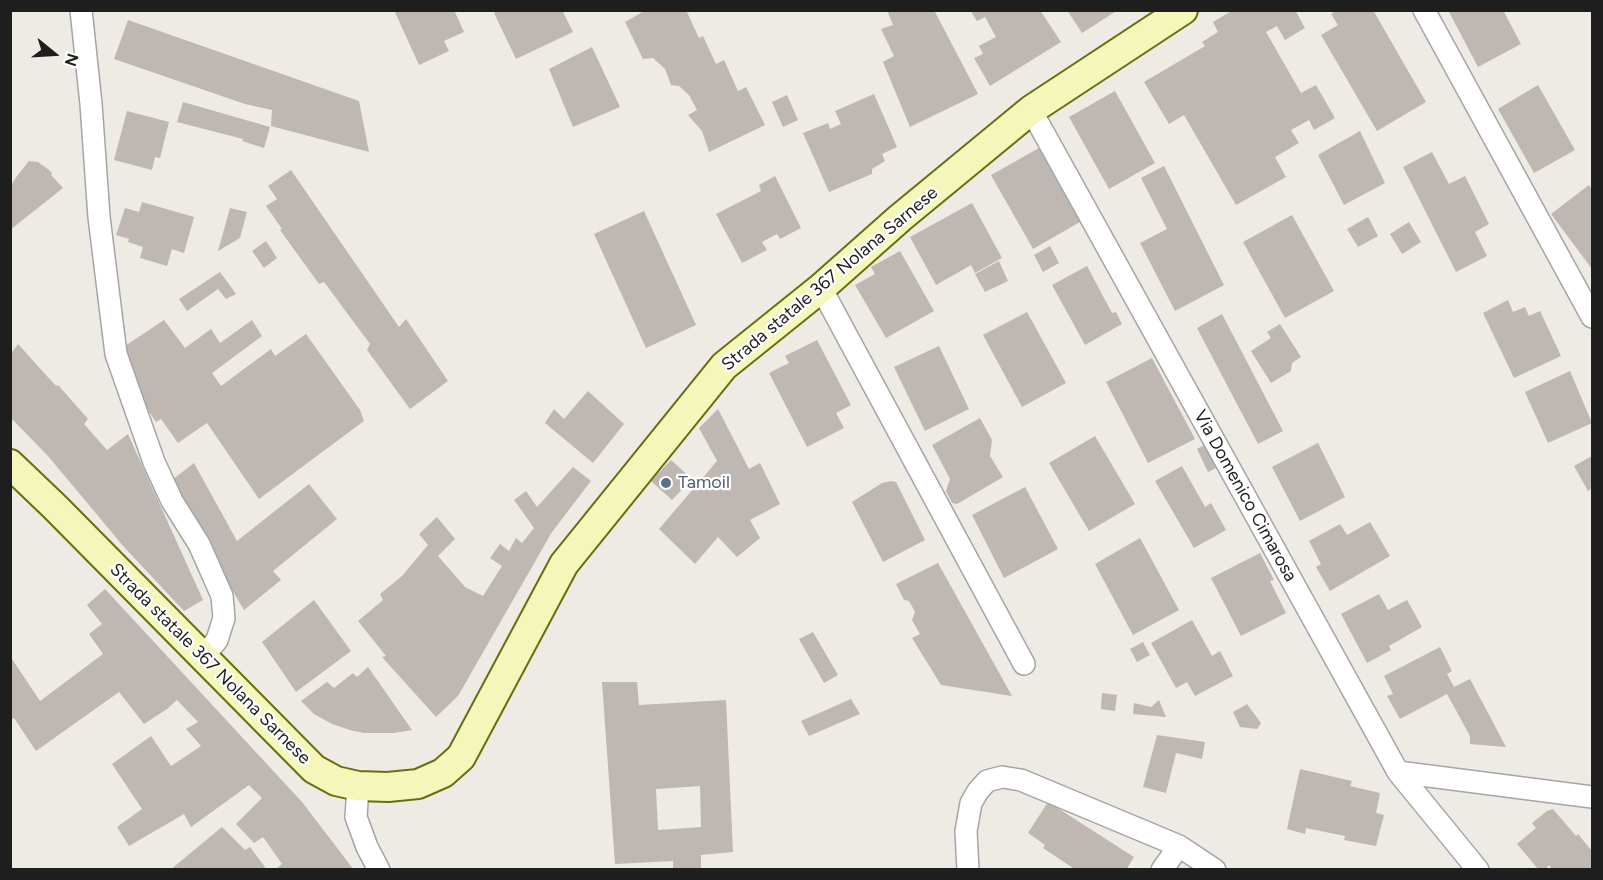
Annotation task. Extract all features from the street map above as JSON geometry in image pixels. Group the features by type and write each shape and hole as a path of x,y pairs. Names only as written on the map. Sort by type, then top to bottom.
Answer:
{"main road":[{"name":"Strada statale 367 Nolana Sarnese","path":"10,464 314,769 336,781 358,786 388,787 418,784 443,773 462,756 564,564 724,366 821,288 900,218 1031,110 1183,10"}],"street":[{"path":"81,10 91,104 99,217 116,354 154,462 172,501 199,544 222,596 224,618 217,640 203,657"},
{"path":"1424,10 1593,317"},
{"name":"Via Domenico Cimarosa","path":"1031,110 1398,772 1478,870"},
{"path":"821,288 1024,664"},
{"path":"1398,772 1593,797"},
{"path":"968,870 966,831 971,803 987,781 1002,777 1021,780 1179,846 1215,870"},
{"path":"358,786 356,817 367,847 380,870"},
{"path":"1161,870 1179,846"}],"building":[{"path":"394,10 454,10 464,32 444,41 449,51 419,65"},
{"path":"498,10 562,10 573,32 516,59 494,13"},
{"path":"646,10 686,10 699,38 703,36 716,64 724,60 738,91 746,87 765,125 709,152 702,131 688,115 697,110 689,95 679,86 671,85 665,69 653,58 643,59 625,22"},
{"path":"887,10 934,10 978,94 910,127 883,62 894,56 881,29 893,25"},
{"path":"970,10 1040,10 1061,42 990,86 974,58 983,54 979,46 996,37 985,17 977,21"},
{"path":"1067,10 1118,10 1082,33"},
{"path":"1233,10 1295,10 1305,28 1285,40 1277,26 1266,32 1301,93 1316,85 1335,118 1314,130 1309,120 1291,130 1299,143 1275,157 1286,177 1236,205 1184,115 1169,124 1144,82 1205,46 1202,42 1218,32 1213,22"},
{"path":"1337,10 1373,10 1426,102 1377,131 1321,35 1338,25 1331,14"},
{"path":"1448,10 1503,10 1521,44 1478,67"},
{"path":"128,20 359,101 369,152 271,126 272,110 245,104 114,59"},
{"path":"592,47 620,107 573,127 549,69"},
{"path":"1538,85 1575,150 1534,173 1498,109"},
{"path":"1115,91 1155,163 1109,189 1069,117"},
{"path":"874,94 897,147 882,154 885,161 872,169 872,174 829,192 803,133 828,123 830,129 841,124 835,111"},
{"path":"787,95 798,120 783,127 772,102"},
{"path":"183,102 270,127 264,148 242,141 243,139 177,122"},
{"path":"127,111 169,122 160,158 155,157 152,170 114,160"},
{"path":"1360,131 1385,183 1344,205 1318,155"},
{"path":"1039,148 1080,222 1033,249 991,175"},
{"path":"1432,152 1449,184 1465,176 1489,224 1475,232 1487,256 1456,272 1403,167"},
{"path":"29,161 38,162 49,170 63,188 10,230 10,187"},
{"path":"1164,166 1224,285 1175,311 1140,243 1167,229 1141,178"},
{"path":"291,170 399,327 406,319 448,381 410,409 367,350 370,344 324,282 319,284 280,230 282,229 266,206 277,199 268,186"},
{"path":"775,176 801,228 780,239 777,234 762,242 767,250 742,263 716,214 761,191 759,185"},
{"path":"1589,185 1592,190 1592,269 1551,214"},
{"path":"142,202 194,217 184,253 172,249 167,266 140,258 143,247 116,235 125,208 139,212"},
{"path":"972,203 1002,258 975,273 971,265 936,285 910,237"},
{"path":"230,208 247,212 240,238 218,251"},
{"path":"644,211 696,325 646,348 594,234"},
{"path":"1292,215 1334,291 1285,318 1243,242"},
{"path":"1368,217 1378,236 1358,247 1347,229"},
{"path":"1409,222 1421,242 1402,254 1390,234"},
{"path":"266,241 277,258 264,268 252,251"},
{"path":"1050,246 1059,263 1043,272 1034,255"},
{"path":"900,251 934,311 886,338 855,285 875,274 871,267"},
{"path":"999,261 1008,281 985,292 975,274"},
{"path":"1087,266 1112,313 1116,312 1122,324 1085,345 1052,285"},
{"path":"220,272 236,294 226,299 218,289 187,311 179,299"},
{"path":"1508,300 1513,312 1525,307 1529,316 1540,311 1561,356 1514,378 1483,313"},
{"path":"1027,312 1066,383 1022,407 983,335"},
{"path":"1222,314 1283,431 1258,444 1197,328"},
{"path":"164,320 185,348 211,329 220,343 252,320 262,336 212,373 221,386 271,349 275,356 306,334 360,410 364,421 259,499 207,423 178,443 161,419 156,422 142,401 122,348"},
{"path":"1280,324 1301,357 1292,363 1291,371 1271,383 1251,351 1271,338 1267,332"},
{"path":"817,340 851,405 836,413 844,428 807,447 769,373 789,363 785,356"},
{"path":"18,344 88,419 84,424 107,450 128,434 203,600 184,611 124,547 48,456 10,417 10,355"},
{"path":"939,346 969,409 925,431 894,367"},
{"path":"1152,358 1195,439 1148,463 1106,382"},
{"path":"1570,371 1592,423 1548,443 1525,392"},
{"path":"588,391 624,424 593,463 545,423 554,409 564,419"},
{"path":"718,409 749,469 760,463 780,504 750,520 760,538 737,557 718,537 695,564 659,529 717,461 699,428"},
{"path":"980,418 992,440 990,456 1003,477 957,504 952,503 946,491 950,479 932,445"},
{"path":"1095,436 1135,504 1089,531 1049,463"},
{"path":"1208,443 1220,466 1208,472 1197,449"},
{"path":"1318,443 1345,497 1300,521 1272,467"},
{"path":"1592,456 1592,488 1588,491 1574,466"},
{"path":"671,460 692,479 672,500 651,481"},
{"path":"194,463 237,541 309,484 337,519 273,571 281,580 244,610 168,483"},
{"path":"1182,466 1205,507 1211,503 1226,530 1194,548 1155,481"},
{"path":"573,467 591,481 552,532 458,696 436,717 382,657 386,656 358,621 383,600 380,594 402,576 428,545 419,534 437,517 455,539 438,556 465,587 483,596 502,566 490,558 500,544 509,551 516,538 522,543 534,528 514,500 526,491 537,507"},
{"path":"896,482 925,540 883,562 852,502 882,483"},
{"path":"1025,487 1058,549 1004,578 972,515"},
{"path":"1370,522 1390,556 1330,591 1316,567 1321,564 1309,541 1340,524 1347,535"},
{"path":"1140,538 1179,610 1133,635 1095,564"},
{"path":"1260,553 1274,580 1270,581 1286,613 1241,636 1211,578"},
{"path":"938,563 1012,696 941,685 912,638 920,634 912,620 915,612 909,601 904,600 896,584"},
{"path":"105,589 302,802 354,870 275,870 282,864 263,837 254,843 236,824 262,798 249,785 191,827 184,814 129,846 117,827 142,809 112,764 151,736 171,766 201,746 186,729 198,722 177,700 144,724 119,692 36,751 14,718 10,720 10,656 40,701 103,654 89,634 102,624 87,605"},
{"path":"1379,594 1388,610 1407,600 1422,627 1389,646 1391,650 1367,663 1341,614"},
{"path":"314,600 351,651 296,692 262,642"},
{"path":"1192,620 1212,656 1220,651 1233,676 1195,696 1187,682 1176,688 1151,643"},
{"path":"813,632 838,675 824,683 799,639"},
{"path":"1143,642 1150,655 1137,662 1130,649"},
{"path":"1440,647 1452,671 1447,674 1454,687 1470,679 1506,747 1470,744 1470,736 1447,694 1400,719 1387,696 1393,694 1384,676"},
{"path":"368,667 412,730 394,733 364,733 350,730 332,724 314,714 301,701 327,682 334,688 353,673 357,677"},
{"path":"602,682 637,682 639,705 726,700 733,852 701,855 701,870 673,870 673,861 615,864","holes":["700,786 701,827 658,830 656,789"]},
{"path":"1102,693 1117,695 1115,711 1101,709"},
{"path":"851,699 860,714 809,736 801,721"},
{"path":"1159,700 1166,717 1133,714 1134,703 1151,707"},
{"path":"1247,704 1261,723 1257,729 1240,727 1233,712"},
{"path":"1157,735 1205,742 1202,759 1176,753 1166,793 1143,787"},
{"path":"1300,769 1352,781 1350,786 1380,793 1376,813 1384,815 1376,846 1344,840 1345,836 1306,828 1305,834 1287,829"},
{"path":"1048,802 1134,857 1126,870 1076,870 1043,848 1045,845 1028,833"},
{"path":"1553,809 1576,836 1578,834 1592,849 1592,870 1553,870 1549,865 1545,870 1539,870 1517,844 1536,828 1532,823"},
{"path":"222,827 245,850 250,847 267,870 170,870"}],"place":[{"name":"Tamoil","path":"666,483"}]}
